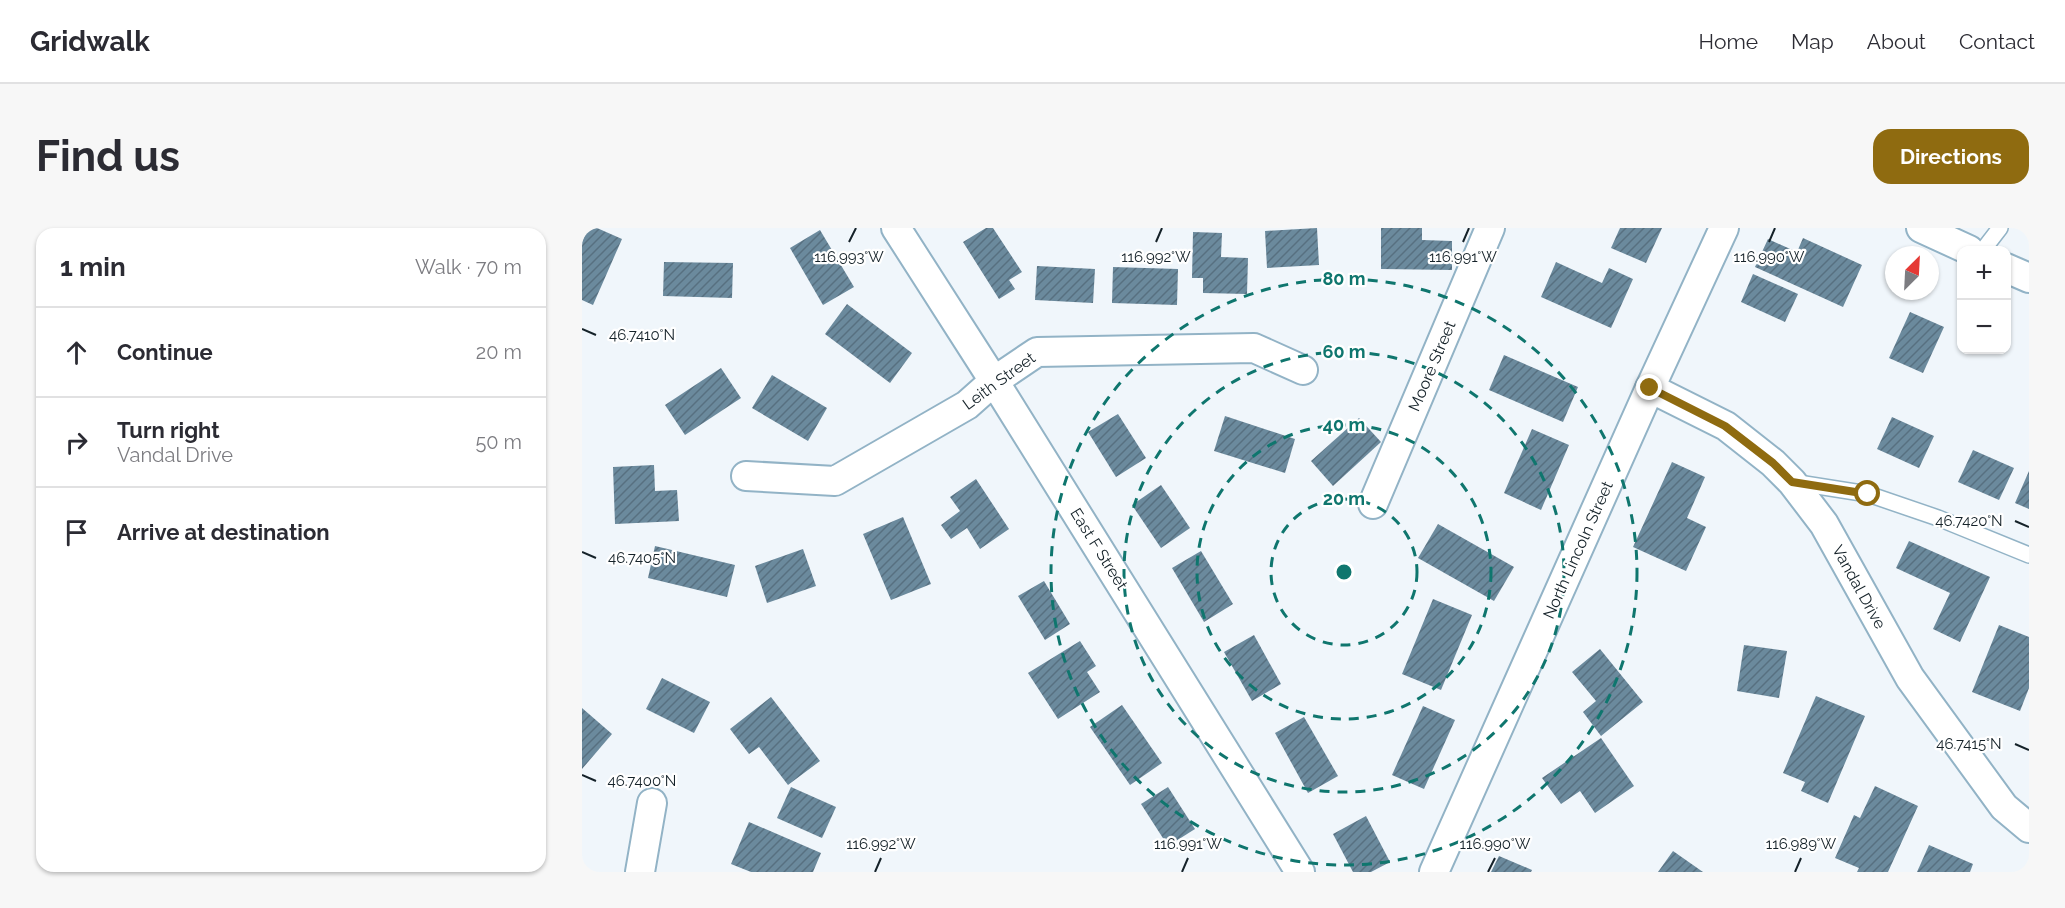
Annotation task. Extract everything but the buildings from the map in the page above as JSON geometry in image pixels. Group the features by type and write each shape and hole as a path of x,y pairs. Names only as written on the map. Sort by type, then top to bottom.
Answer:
{"street":[{"name":"East F Street","path":"896,228 1300,872"},
{"name":"Moore Street","path":"1373,504 1490,228"},
{"name":"North Lincoln Street","path":"1434,872 1724,228"},
{"path":"1921,228 1960,246"},
{"path":"2011,270 2029,278"},
{"name":"Leith Street","path":"746,476 835,481 967,405 994,381 1037,351 1254,348 1303,370"},
{"name":"Vandal Drive","path":"1650,388 1725,426 1773,463 1792,482 1824,524 1910,678 2004,807 2029,828"},
{"path":"640,872 652,803"}],"lane":[{"path":"1986,246 2001,228"},
{"path":"1792,482 1868,494 1938,518 2029,555"}],"route":[{"path":"1650,388 1725,426 1773,463 1792,482 1868,494"}]}
